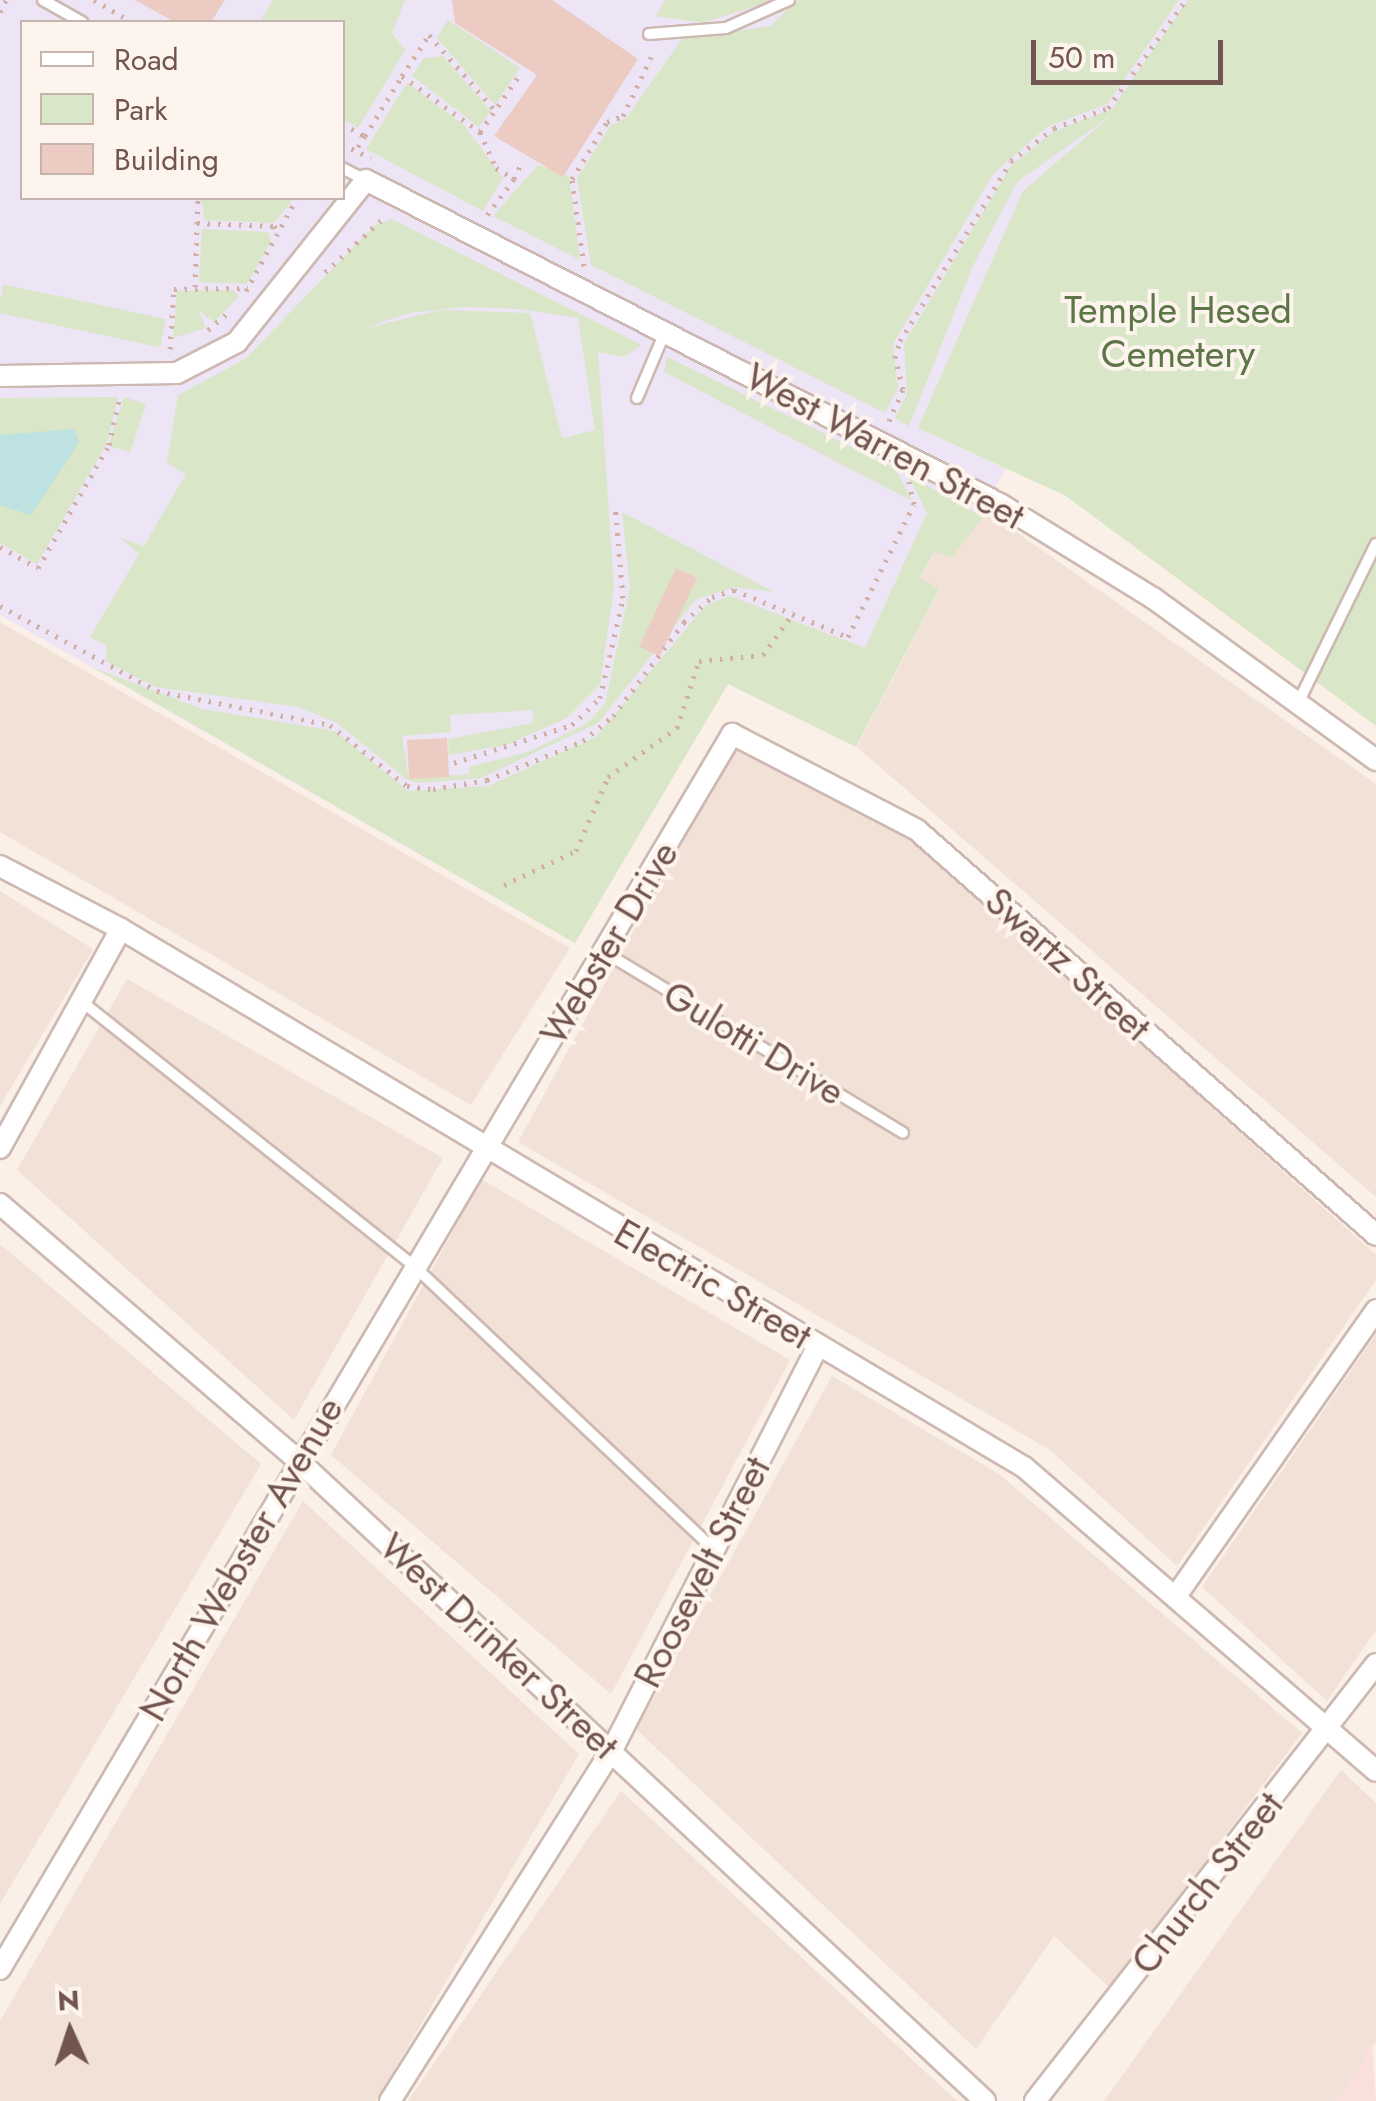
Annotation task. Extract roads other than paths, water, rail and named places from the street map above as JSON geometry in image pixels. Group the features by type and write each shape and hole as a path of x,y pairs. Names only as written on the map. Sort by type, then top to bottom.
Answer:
{"street":[{"name":"West Warren Street","path":"366,180 1000,504 1153,598 1376,760"},
{"path":"0,376 177,373 237,342 366,180"},
{"name":"Webster Drive","path":"482,1148 606,953 732,734"},
{"name":"Swartz Street","path":"732,734 917,830 1376,1235"},
{"name":"Electric Street","path":"0,866 120,929 482,1148 1024,1466 1330,1727 1376,1772"},
{"path":"0,1148 120,929"},
{"name":"North Webster Avenue","path":"0,1969 482,1148"},
{"name":"West Drinker Street","path":"0,1204 299,1461 985,2101"},
{"path":"1176,1596 1376,1310"},
{"name":"Roosevelt Street","path":"390,2101 612,1750 818,1346"},
{"name":"Church Street","path":"1035,2101 1376,1664"}],"lane":[{"path":"43,0 78,20"},
{"path":"649,34 726,28 784,9 789,0"},
{"path":"345,170 366,180"},
{"path":"637,398 666,331"},
{"path":"1298,704 1376,544"},
{"name":"Gulotti Drive","path":"606,953 903,1133"},
{"path":"81,1001 412,1265 714,1550"}],"water":[{"path":"74,429 79,442 31,515 0,505 0,435"}],"park label":[{"name":"Temple Hesed Cemetery","path":"1178,332"}]}
